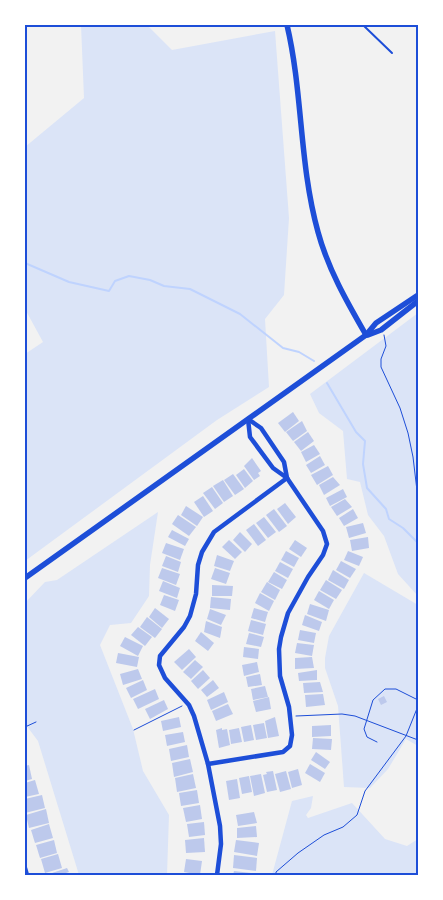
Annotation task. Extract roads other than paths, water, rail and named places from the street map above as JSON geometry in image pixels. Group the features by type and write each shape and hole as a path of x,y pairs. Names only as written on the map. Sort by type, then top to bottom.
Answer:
{"street":[{"path":"287,25 292,48 308,186 318,233 331,270 366,335"},
{"path":"25,578 366,335 376,323 418,295"},
{"path":"366,335 381,330 418,301"},
{"path":"208,764 283,752 288,749 292,741 290,716 280,676 279,662 283,624 308,577 323,555 327,544 323,531 287,478 273,468 250,437 248,419"},
{"path":"248,419 262,428 284,462 287,478"},
{"path":"217,875 220,826 208,764 194,716 187,703 165,678 159,665 160,656 184,627 190,616 196,594 198,566 202,552 214,532 287,478"},
{"path":"25,868 27,875"}],"lane":[{"path":"362,25 392,53"}],"waterway":[{"path":"25,263 69,282 109,291 115,281 129,276 150,280 164,286 190,289 240,314 283,348 299,352 314,361"},
{"path":"327,383 356,432 365,441 363,464 367,488 386,509 389,519 403,528 418,543"}]}
